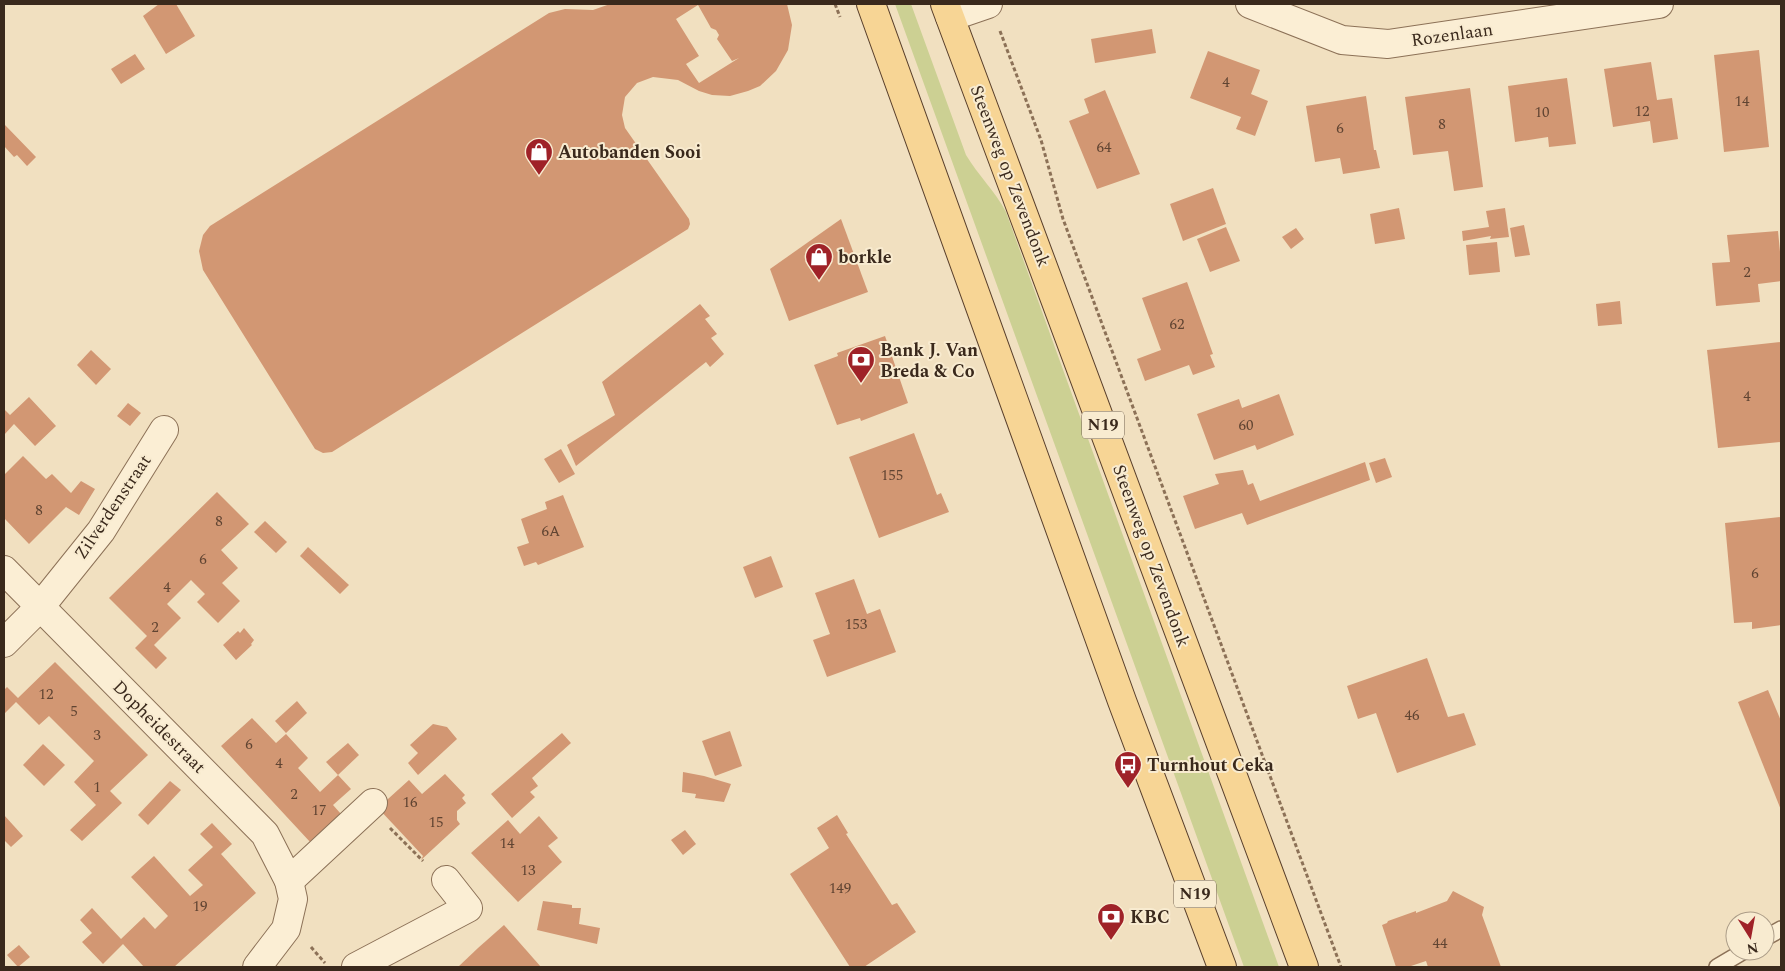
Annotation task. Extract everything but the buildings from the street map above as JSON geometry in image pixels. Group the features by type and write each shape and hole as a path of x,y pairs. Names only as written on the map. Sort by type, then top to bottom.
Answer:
{"main road":[{"name":"N19","path":"871,4 1122,701 1222,967"},
{"name":"Steenweg op Zevendonk","path":"948,10 1304,967"}],"street":[{"path":"948,10 988,4"},
{"name":"Rozenlaan","path":"1250,4 1342,40 1388,44 1654,4"},
{"name":"Zilverdenstraat","path":"4,643 40,607 101,531 164,430"},
{"name":"Dopheidestraat","path":"4,570 264,834 291,890"},
{"path":"257,967 286,930 291,890 345,830 373,803"},
{"path":"356,967 468,908 446,880"}],"path":[{"path":"1000,31 1041,140 1063,219 1341,967"},
{"path":"345,830 388,826 426,864 446,880"}],"green space":[{"path":"895,4 911,4 966,155 1006,212 1279,967 1244,967"}],"place":[{"name":"Autobanden Sooi","path":"539,176"},
{"name":"borkle","path":"819,281"},
{"name":"Bank J. Van Breda & Co","path":"861,384"},
{"name":"Turnhout Ceka","path":"1128,789"},
{"name":"KBC","path":"1111,941"}]}
